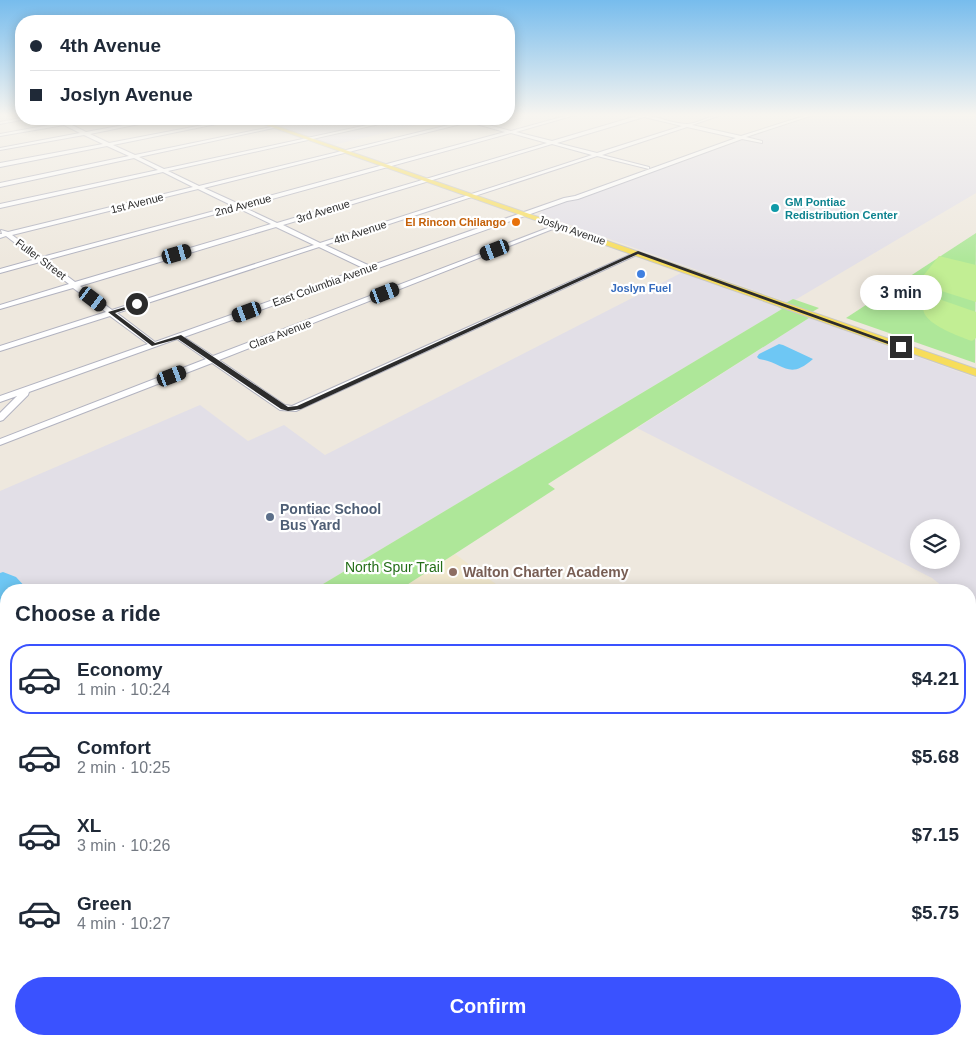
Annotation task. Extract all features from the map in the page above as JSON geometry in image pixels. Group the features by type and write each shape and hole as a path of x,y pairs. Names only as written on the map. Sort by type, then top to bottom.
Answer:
{"main road":[{"name":"Joslyn Avenue","path":"378,164 560,225 976,373"}],"street":[{"path":"0,185 102,164"},
{"path":"148,164 368,268"},
{"path":"0,206 190,164"},
{"name":"1st Avenue","path":"4,235 296,164"},
{"name":"2nd Avenue","path":"0,271 393,164"},
{"name":"3rd Avenue","path":"0,307 481,164"},
{"name":"4th Avenue","path":"0,349 570,164"},
{"path":"631,164 647,168"},
{"name":"East Columbia Avenue","path":"566,199 569,196 659,164"},
{"name":"East Columbia Avenue","path":"0,418 2,404 32,389 368,268 524,213 566,199 576,198 670,164"},
{"name":"East Columbia Avenue","path":"606,187 604,186 630,174"},
{"name":"Clara Avenue","path":"3,440 560,225"},
{"name":"Fuller Street","path":"0,228 4,235 42,260 154,345"},
{"path":"178,336 283,408 291,409 638,253"}],"shaded area":[{"name":"GM Pontiac Redistribution Center","path":"671,164 976,164 976,193 795,300 787,302 539,214 543,210"},
{"path":"683,272 782,309 323,584 0,584 0,491 200,405 248,441 284,425 325,455"},
{"path":"809,318 976,378 976,584 940,584 914,569 960,569 960,519 910,519 910,567 637,428"},
{"name":"Walton Charter Academy","path":"455,554 496,584 408,584"}],"green space":[{"path":"976,233 975,363 846,318"},
{"path":"939,256 976,265 976,302 932,288 923,281 923,276"},
{"path":"933,297 976,312 976,338 972,341 956,335 928,318 924,311 925,304"},
{"name":"North Spur Trail","path":"793,299 819,308 805,316 809,318 548,484 555,489 408,584 323,584 782,309 778,307"}],"water":[{"path":"779,344 813,359 798,369 792,370 757,357 759,354"},
{"path":"3,572 16,577 22,584 0,584 0,573"}],"place":[{"name":"GM Pontiac Redistribution Center","path":"775,208"},
{"name":"El Rincon Chilango","path":"516,222"},
{"name":"Joslyn Fuel","path":"641,274"},
{"name":"Pontiac School Bus Yard","path":"270,517"},
{"name":"Walton Charter Academy","path":"453,572"}],"route":[{"path":"137,304 111,312 154,345 178,336 283,408 288,409 295,409 638,253 901,347"}]}
